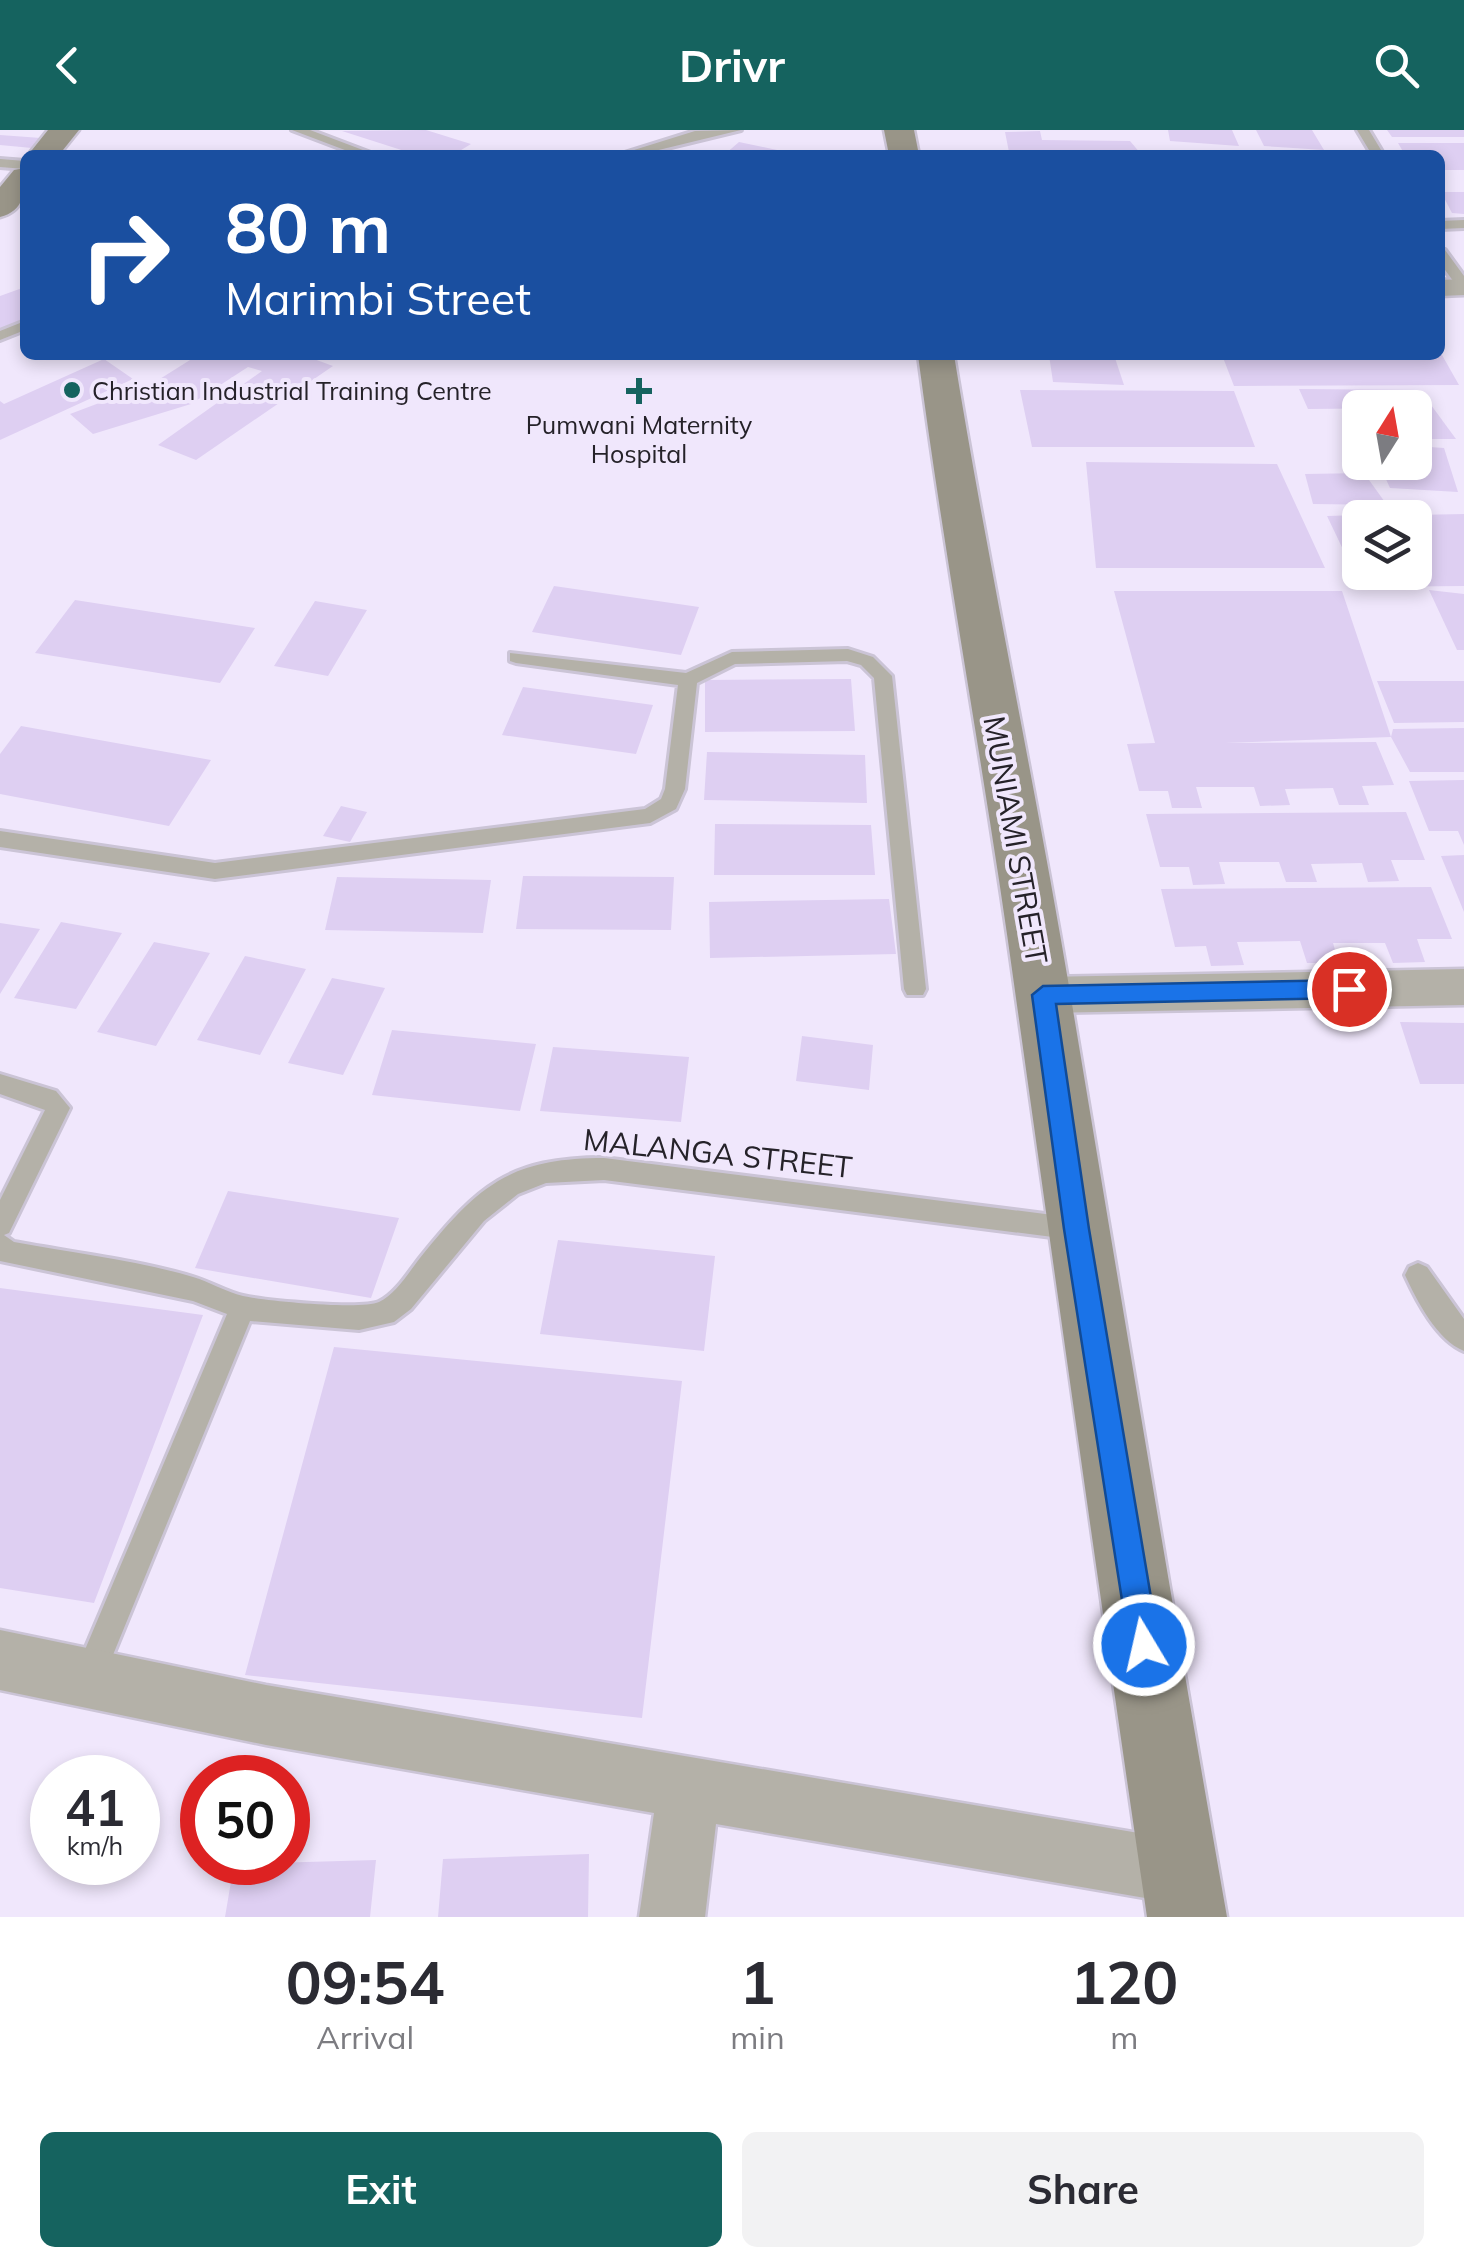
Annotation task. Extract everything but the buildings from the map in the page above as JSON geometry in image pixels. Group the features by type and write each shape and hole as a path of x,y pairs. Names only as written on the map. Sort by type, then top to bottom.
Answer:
{"main road":[{"path":"47,150 64,130"},
{"path":"0,207 20,183"},
{"name":"MUNIAMI STREET","path":"937,360 966,561 1043,995 1076,1229 1184,1894"}],"street":[{"path":"1043,995 1464,987"},
{"path":"0,1660 266,1715 690,1787 1184,1894"},
{"path":"672,1917 690,1787"}],"lane":[{"path":"298,130 356,150"},
{"path":"642,150 695,135 735,130"},
{"path":"1445,260 1464,286"},
{"path":"516,657 688,680 732,658 848,654 868,662 883,676 915,989"},
{"path":"0,839 215,871 650,816 668,804 675,789 688,680"},
{"path":"0,1084 48,1098 58,1108 0,1226"},
{"name":"MALANGA STREET","path":"0,1245 8,1252 193,1289 242,1308 360,1318 386,1313 402,1300 494,1193 528,1176 560,1170 604,1169 1076,1229"},
{"path":"1418,1275 1441,1313 1464,1338"},
{"path":"88,1678 242,1308"}],"place":[{"name":"Christian Industrial Training Centre","path":"72,390"},
{"name":"Pumwani Maternity Hospital","path":"639,391"}],"route":[{"path":"1144,1645 1076,1229 1043,995 1349,989"}]}
